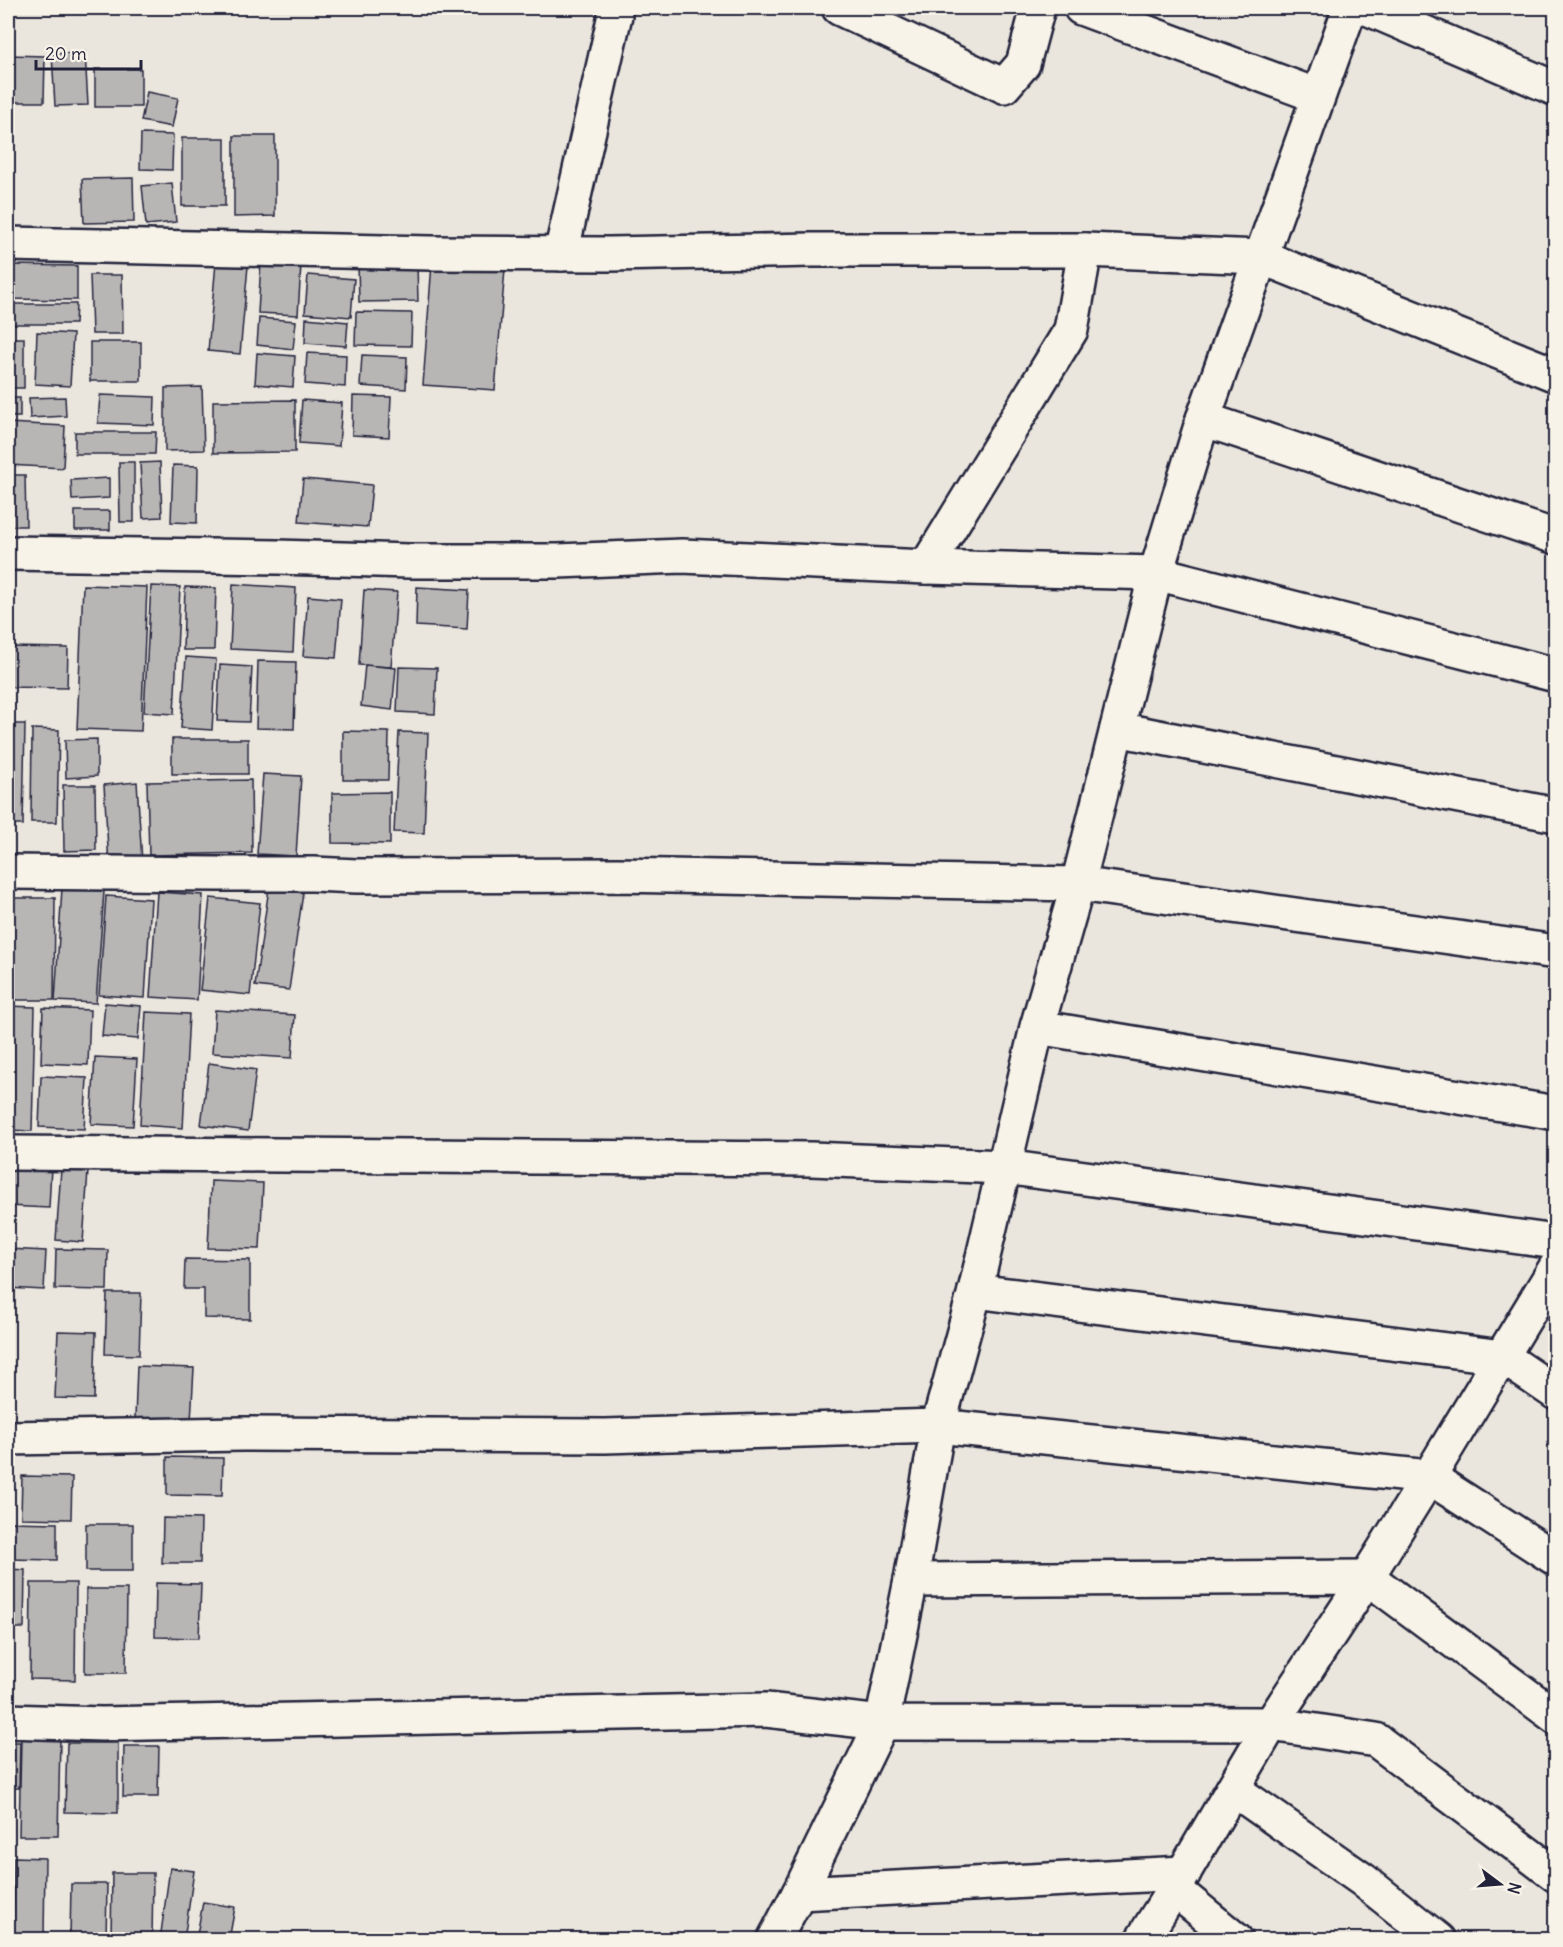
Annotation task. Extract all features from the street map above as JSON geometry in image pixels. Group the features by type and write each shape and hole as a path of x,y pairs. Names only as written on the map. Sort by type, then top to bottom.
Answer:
{"street":[{"path":"839,8 1004,86 1023,64 1038,8"},
{"path":"1081,8 1318,96"},
{"path":"774,1940 882,1723 912,1580 938,1426 975,1291 1037,1027 1078,884 1156,573 1203,419 1350,8"},
{"path":"1367,8 1556,89"},
{"path":"561,254 609,10"},
{"path":"8,244 561,254 812,250 1085,250 1261,257 1556,375"},
{"path":"926,567 1071,330 1085,250"},
{"path":"1203,419 1556,537"},
{"path":"8,553 410,561 558,561 682,556 926,567 1156,573 1556,675"},
{"path":"1117,729 1556,815"},
{"path":"8,872 357,876 618,875 1078,884 1556,952"},
{"path":"1037,1027 1556,1113"},
{"path":"8,1153 811,1159 1004,1167 1556,1242"},
{"path":"1142,1940 1271,1724 1367,1577 1556,1267"},
{"path":"975,1291 1503,1357 1556,1393"},
{"path":"8,1438 242,1434 604,1436 938,1426 1429,1477 1556,1559"},
{"path":"912,1580 1367,1577 1556,1717"},
{"path":"8,1721 102,1724 766,1710 882,1723 1271,1724 1376,1740 1556,1875"},
{"path":"1233,1789 1363,1880 1438,1940"},
{"path":"799,1893 1179,1881 1236,1940"}],"building":[{"path":"85,52 88,105 55,106 52,54"},
{"path":"8,55 45,56 44,102 8,102"},
{"path":"95,69 141,69 141,107 95,107"},
{"path":"147,92 178,98 172,127 141,121"},
{"path":"141,134 173,135 172,170 140,169"},
{"path":"234,136 275,136 275,216 234,217"},
{"path":"182,138 225,138 225,206 182,206"},
{"path":"133,178 134,222 84,223 82,179"},
{"path":"172,183 176,222 146,225 142,186"},
{"path":"261,262 301,264 298,315 258,313"},
{"path":"216,263 248,266 240,354 208,351"},
{"path":"432,263 505,269 495,390 423,385"},
{"path":"417,264 418,301 359,302 358,265"},
{"path":"8,265 77,266 77,300 8,299"},
{"path":"90,275 122,275 123,334 92,334"},
{"path":"308,275 354,279 351,317 305,313"},
{"path":"8,304 76,304 75,324 8,324"},
{"path":"356,312 412,313 411,346 355,345"},
{"path":"259,318 296,321 293,349 257,345"},
{"path":"306,318 348,322 346,346 305,343"},
{"path":"37,332 73,334 70,386 35,384"},
{"path":"8,338 24,338 24,388 8,388"},
{"path":"90,342 141,342 141,381 90,381"},
{"path":"257,353 295,356 293,387 255,384"},
{"path":"307,353 346,355 345,387 305,384"},
{"path":"362,355 407,357 406,389 360,386"},
{"path":"202,387 204,450 165,451 165,388"},
{"path":"100,395 155,397 154,425 98,423"},
{"path":"353,396 391,397 389,437 352,435"},
{"path":"65,397 66,416 30,418 29,398"},
{"path":"8,398 20,398 20,417 8,417"},
{"path":"295,400 295,452 213,453 213,401"},
{"path":"302,400 342,403 339,446 299,443"},
{"path":"8,423 65,426 63,468 8,465"},
{"path":"75,432 156,432 155,454 75,454"},
{"path":"119,462 134,462 134,522 120,522"},
{"path":"160,462 162,517 143,518 140,463"},
{"path":"173,465 198,466 197,523 171,522"},
{"path":"8,475 25,475 26,526 8,526"},
{"path":"109,478 109,498 72,500 71,480"},
{"path":"303,479 372,485 368,527 299,522"},
{"path":"75,511 110,511 110,530 75,530"},
{"path":"233,584 296,588 293,652 230,649"},
{"path":"83,585 147,587 141,731 77,729"},
{"path":"151,586 180,587 174,714 144,712"},
{"path":"185,587 216,588 214,650 183,650"},
{"path":"417,587 469,590 467,629 416,626"},
{"path":"364,590 397,592 391,667 359,665"},
{"path":"308,596 341,599 336,658 303,656"},
{"path":"8,647 68,648 67,688 8,687"},
{"path":"186,657 216,659 212,730 181,728"},
{"path":"258,661 296,662 294,729 256,728"},
{"path":"220,665 252,667 249,722 217,721"},
{"path":"365,665 396,668 392,710 361,706"},
{"path":"399,667 437,668 435,714 397,712"},
{"path":"8,724 25,724 23,825 8,825"},
{"path":"32,729 59,730 57,822 31,822"},
{"path":"343,731 389,732 388,780 343,780"},
{"path":"399,732 428,733 424,833 394,832"},
{"path":"97,739 97,776 66,778 65,740"},
{"path":"172,739 248,739 248,774 172,774"},
{"path":"263,774 301,776 296,856 257,854"},
{"path":"251,780 252,853 149,855 147,782"},
{"path":"137,782 142,862 109,864 104,785"},
{"path":"63,785 95,785 96,850 64,851"},
{"path":"390,792 390,844 332,843 332,793"},
{"path":"62,888 104,891 96,1003 55,1001"},
{"path":"269,888 303,893 289,990 255,986"},
{"path":"157,892 203,895 197,1000 150,997"},
{"path":"106,896 151,899 145,998 99,995"},
{"path":"8,898 55,898 54,1000 8,1000"},
{"path":"210,898 260,903 250,995 200,990"},
{"path":"105,1003 141,1006 138,1039 102,1036"},
{"path":"8,1006 35,1007 32,1131 8,1130"},
{"path":"43,1008 90,1010 88,1065 41,1063"},
{"path":"215,1010 295,1015 292,1058 212,1053"},
{"path":"146,1012 189,1014 183,1128 140,1125"},
{"path":"95,1057 137,1059 133,1126 91,1124"},
{"path":"209,1063 256,1070 248,1131 201,1125"},
{"path":"41,1076 87,1078 84,1129 39,1127"},
{"path":"8,1165 51,1167 49,1208 8,1206"},
{"path":"61,1169 88,1171 83,1242 56,1240"},
{"path":"211,1181 263,1183 260,1249 208,1248"},
{"path":"8,1249 46,1251 44,1290 8,1288"},
{"path":"56,1249 108,1250 107,1290 55,1289"},
{"path":"185,1259 250,1260 250,1319 204,1318 204,1289 184,1289"},
{"path":"107,1293 141,1293 139,1355 105,1354"},
{"path":"58,1331 96,1332 94,1399 55,1398"},
{"path":"137,1366 194,1368 191,1421 135,1419"},
{"path":"167,1457 223,1458 222,1496 167,1495"},
{"path":"8,1462 10,1462 10,1511 8,1510"},
{"path":"22,1476 72,1477 71,1519 21,1518"},
{"path":"163,1518 201,1519 200,1563 162,1563"},
{"path":"8,1522 57,1523 57,1560 8,1559"},
{"path":"86,1524 133,1524 133,1571 86,1571"},
{"path":"8,1569 25,1570 24,1628 8,1628"},
{"path":"31,1583 76,1583 75,1680 30,1679"},
{"path":"156,1583 201,1584 199,1638 155,1637"},
{"path":"86,1589 127,1589 126,1673 85,1673"},
{"path":"21,1738 60,1739 58,1836 19,1836"},
{"path":"8,1742 20,1742 19,1788 8,1788"},
{"path":"67,1743 118,1743 118,1813 65,1812"},
{"path":"124,1746 159,1746 158,1797 123,1797"},
{"path":"8,1853 10,1853 9,1903 8,1903"},
{"path":"14,1857 45,1858 44,1940 13,1940"},
{"path":"170,1868 194,1871 184,1940 160,1940"},
{"path":"112,1873 153,1873 152,1940 111,1940"},
{"path":"71,1884 107,1884 106,1940 70,1940"},
{"path":"203,1902 235,1907 229,1940 196,1940"}]}
